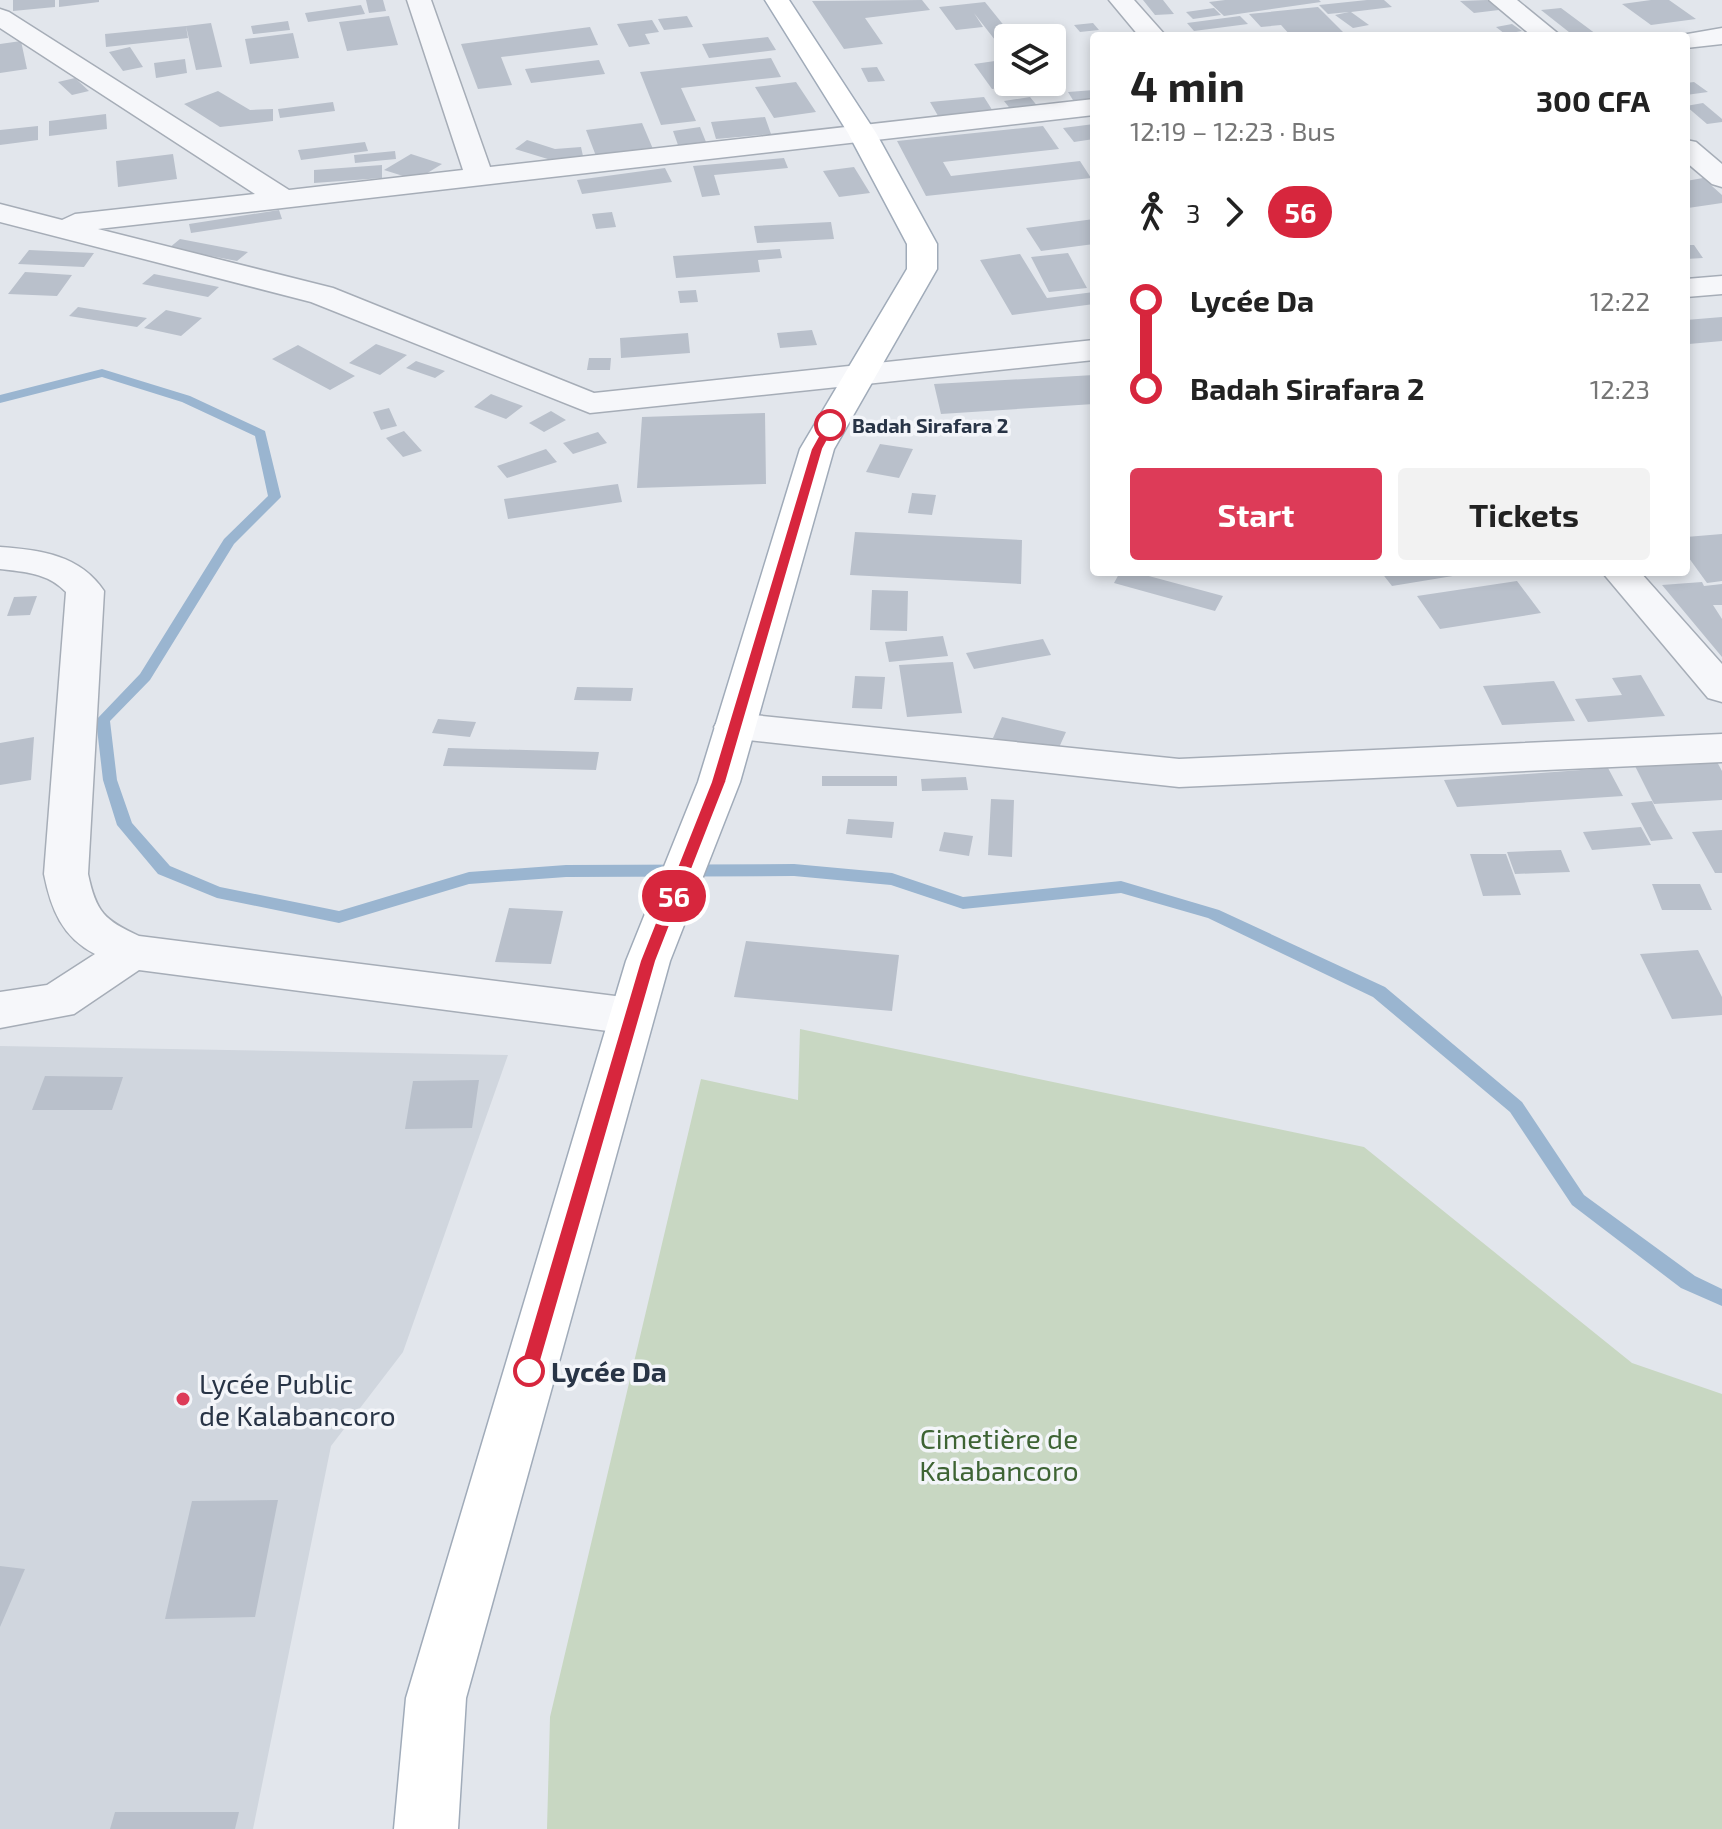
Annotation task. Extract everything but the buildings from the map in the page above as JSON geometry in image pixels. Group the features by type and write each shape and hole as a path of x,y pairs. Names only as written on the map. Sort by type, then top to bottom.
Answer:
{"main road":[{"path":"426,1829 436,1698 648,961 719,782 817,449 922,269 922,244 862,133 777,0"}],"street":[{"path":"419,0 479,177"},
{"path":"1121,0 1149,32"},
{"path":"1501,0 1543,32"},
{"path":"0,17 283,199"},
{"path":"1690,40 1722,36"},
{"path":"49,226 1090,107"},
{"path":"1690,151 1722,178"},
{"path":"0,213 322,295 590,403 1090,350"},
{"path":"1690,288 1722,285"},
{"path":"0,558 49,565 75,576 85,591 66,874 71,902 91,934 132,952 631,1016"},
{"path":"1623,576 1722,689"},
{"path":"734,727 1179,773 1722,748"},
{"path":"0,1010 58,1001 132,952"}],"shaded area":[{"name":"Lycée Public de Kalabancoro","path":"0,1046 508,1055 403,1352 331,1446 253,1829 0,1829"}],"green space":[{"name":"Cimetière de Kalabancoro","path":"800,1029 1364,1147 1632,1363 1722,1394 1722,1829 547,1829 550,1717 701,1079 798,1100"}],"waterway":[{"path":"0,399 102,373 186,399 261,434 275,497 229,542 145,677 103,720 110,780 125,825 164,870 217,892 339,917 469,878 566,871 794,870 892,879 963,903 1121,887 1213,914 1379,992 1516,1107 1578,1200 1688,1282 1722,1298"}],"bus line":[{"name":"56","path":"529,1371 648,961 719,782 817,449 830,425"}],"place":[{"name":"Badah Sirafara 2","path":"830,425"},
{"name":"Lycée Da","path":"529,1371"},
{"name":"Lycée Public de Kalabancoro","path":"183,1399"}]}
